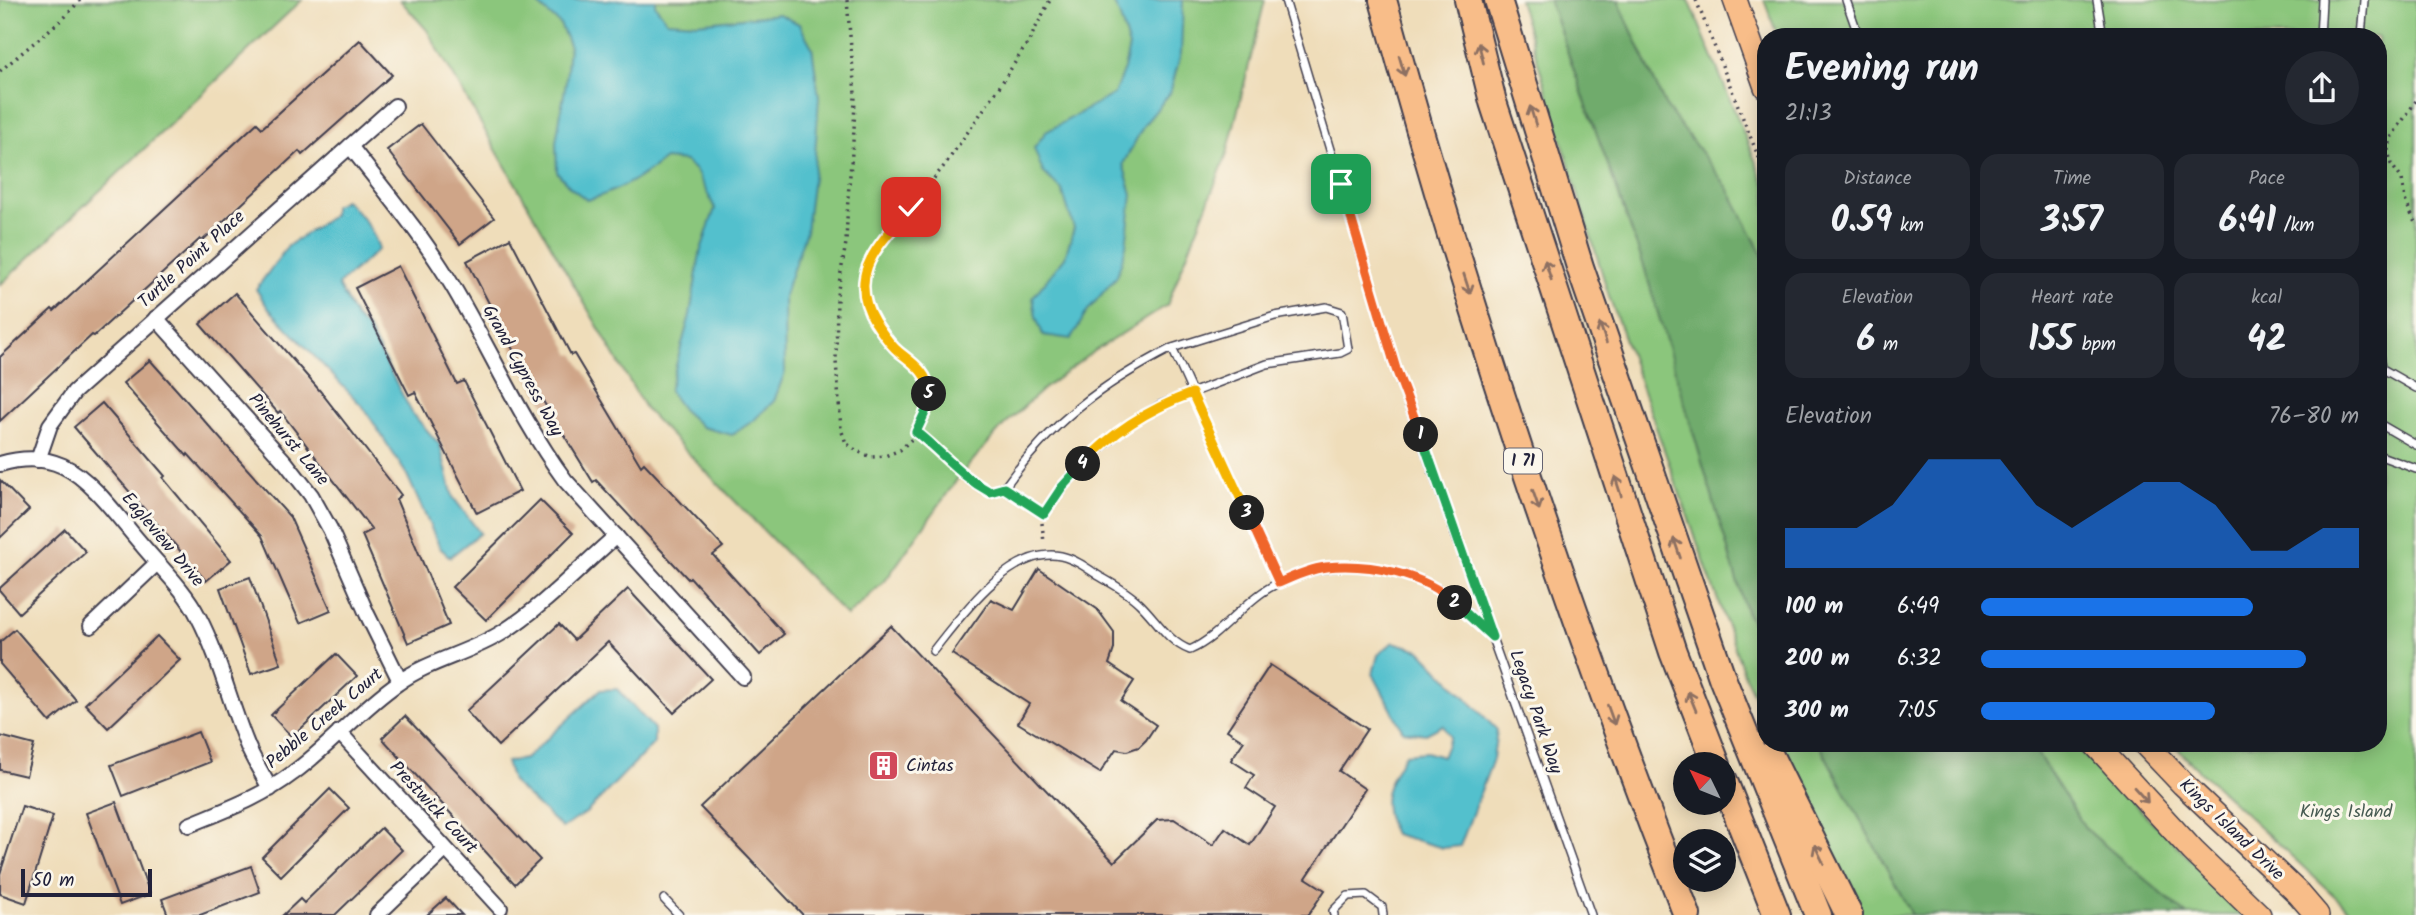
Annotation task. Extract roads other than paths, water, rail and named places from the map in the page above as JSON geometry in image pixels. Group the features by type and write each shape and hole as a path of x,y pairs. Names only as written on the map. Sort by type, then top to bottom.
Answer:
{"highway":[{"name":"I 71","path":"1383,0 1451,234 1527,472 1595,672 1687,915"},
{"path":"1468,0 1497,115 1673,652 1712,752"},
{"path":"1498,0 1580,267 1723,680 1818,915"},
{"path":"1723,680 1757,730"},
{"path":"1768,752 1849,915"},
{"path":"1736,811 1777,915"}],"main road":[{"path":"1734,1 1757,63"},
{"path":"2102,752 2184,842 2259,915"},
{"name":"Kings Island Drive","path":"2153,752 2317,915"}],"street":[{"name":"Turtle Point Place","path":"38,460 50,425 65,403 156,318 395,106"},
{"name":"Grand Cypress Way","path":"350,146 423,240 452,285 541,448 565,480 743,677"},
{"name":"Pinehurst Lane","path":"156,318 286,463 311,495 330,529 400,681"},
{"name":"Eagleview Drive","path":"0,464 25,459 63,467 85,481 157,563 196,612 208,636 248,748 270,789"},
{"name":"Pebble Creek Court","path":"189,825 250,800 295,772 400,681 428,665 501,634 533,611 616,536"},
{"path":"91,626 157,563"},
{"name":"Prestwick Court","path":"339,732 500,908"},
{"path":"377,915 446,850"}],"lane":[{"name":"Legacy Park Way","path":"1285,0 1396,369 1591,915"},
{"path":"1846,0 1856,28"},
{"path":"2097,0 2102,28"},
{"path":"2320,28 2322,0"},
{"path":"2362,28 2364,0"},
{"path":"1326,307 1342,312 1348,349 1340,353 1267,364 1160,405 1122,429 1088,458 1062,487 1044,514 1004,488 1025,459 1049,433 1094,393 1127,370 1172,348 1275,316 1326,307"},
{"path":"1172,348 1279,583"},
{"path":"2387,371 2416,388"},
{"path":"2387,428 2416,445"},
{"path":"2387,457 2416,469"},
{"path":"933,651 975,598 1002,575 1027,561 1050,555 1071,559 1119,587 1138,601 1179,646 1190,650 1205,643 1241,608 1279,583 1298,574 1326,567 1392,571 1421,580 1446,594 1492,637"},
{"path":"1334,915 1333,911 1348,896 1366,895 1381,907 1383,915"},
{"path":"664,898 679,915"}],"water":[{"path":"533,0 655,0 655,5 667,21 697,23 779,14 799,24 812,47 819,97 814,170 806,231 784,296 785,372 774,401 754,420 732,435 702,427 682,409 669,391 690,315 700,253 715,208 696,171 685,161 665,159 628,184 587,200 570,187 557,172 556,142 569,45 560,24"},
{"path":"1112,0 1183,0 1181,53 1170,93 1144,125 1123,164 1132,194 1126,246 1117,276 1088,310 1071,339 1043,335 1036,317 1033,297 1065,257 1074,228 1062,190 1043,172 1034,148 1046,132 1114,94 1129,47"},
{"path":"344,200 366,222 379,249 338,285 356,318 368,329 412,413 440,445 453,497 480,533 450,557 440,548 407,475 364,408 268,308 256,289 288,246 333,215 333,206"},
{"path":"1393,642 1420,650 1497,730 1493,759 1460,846 1443,848 1394,834 1389,822 1386,792 1405,754 1426,752 1442,757 1450,737 1443,725 1426,734 1403,731 1373,674 1378,655"},
{"path":"617,689 654,729 654,743 586,813 562,828 512,782 506,762 525,759 600,690"}],"place":[{"name":"Cintas","path":"883,766"}],"park label":[{"name":"Kings Island","path":"2346,812"}]}
